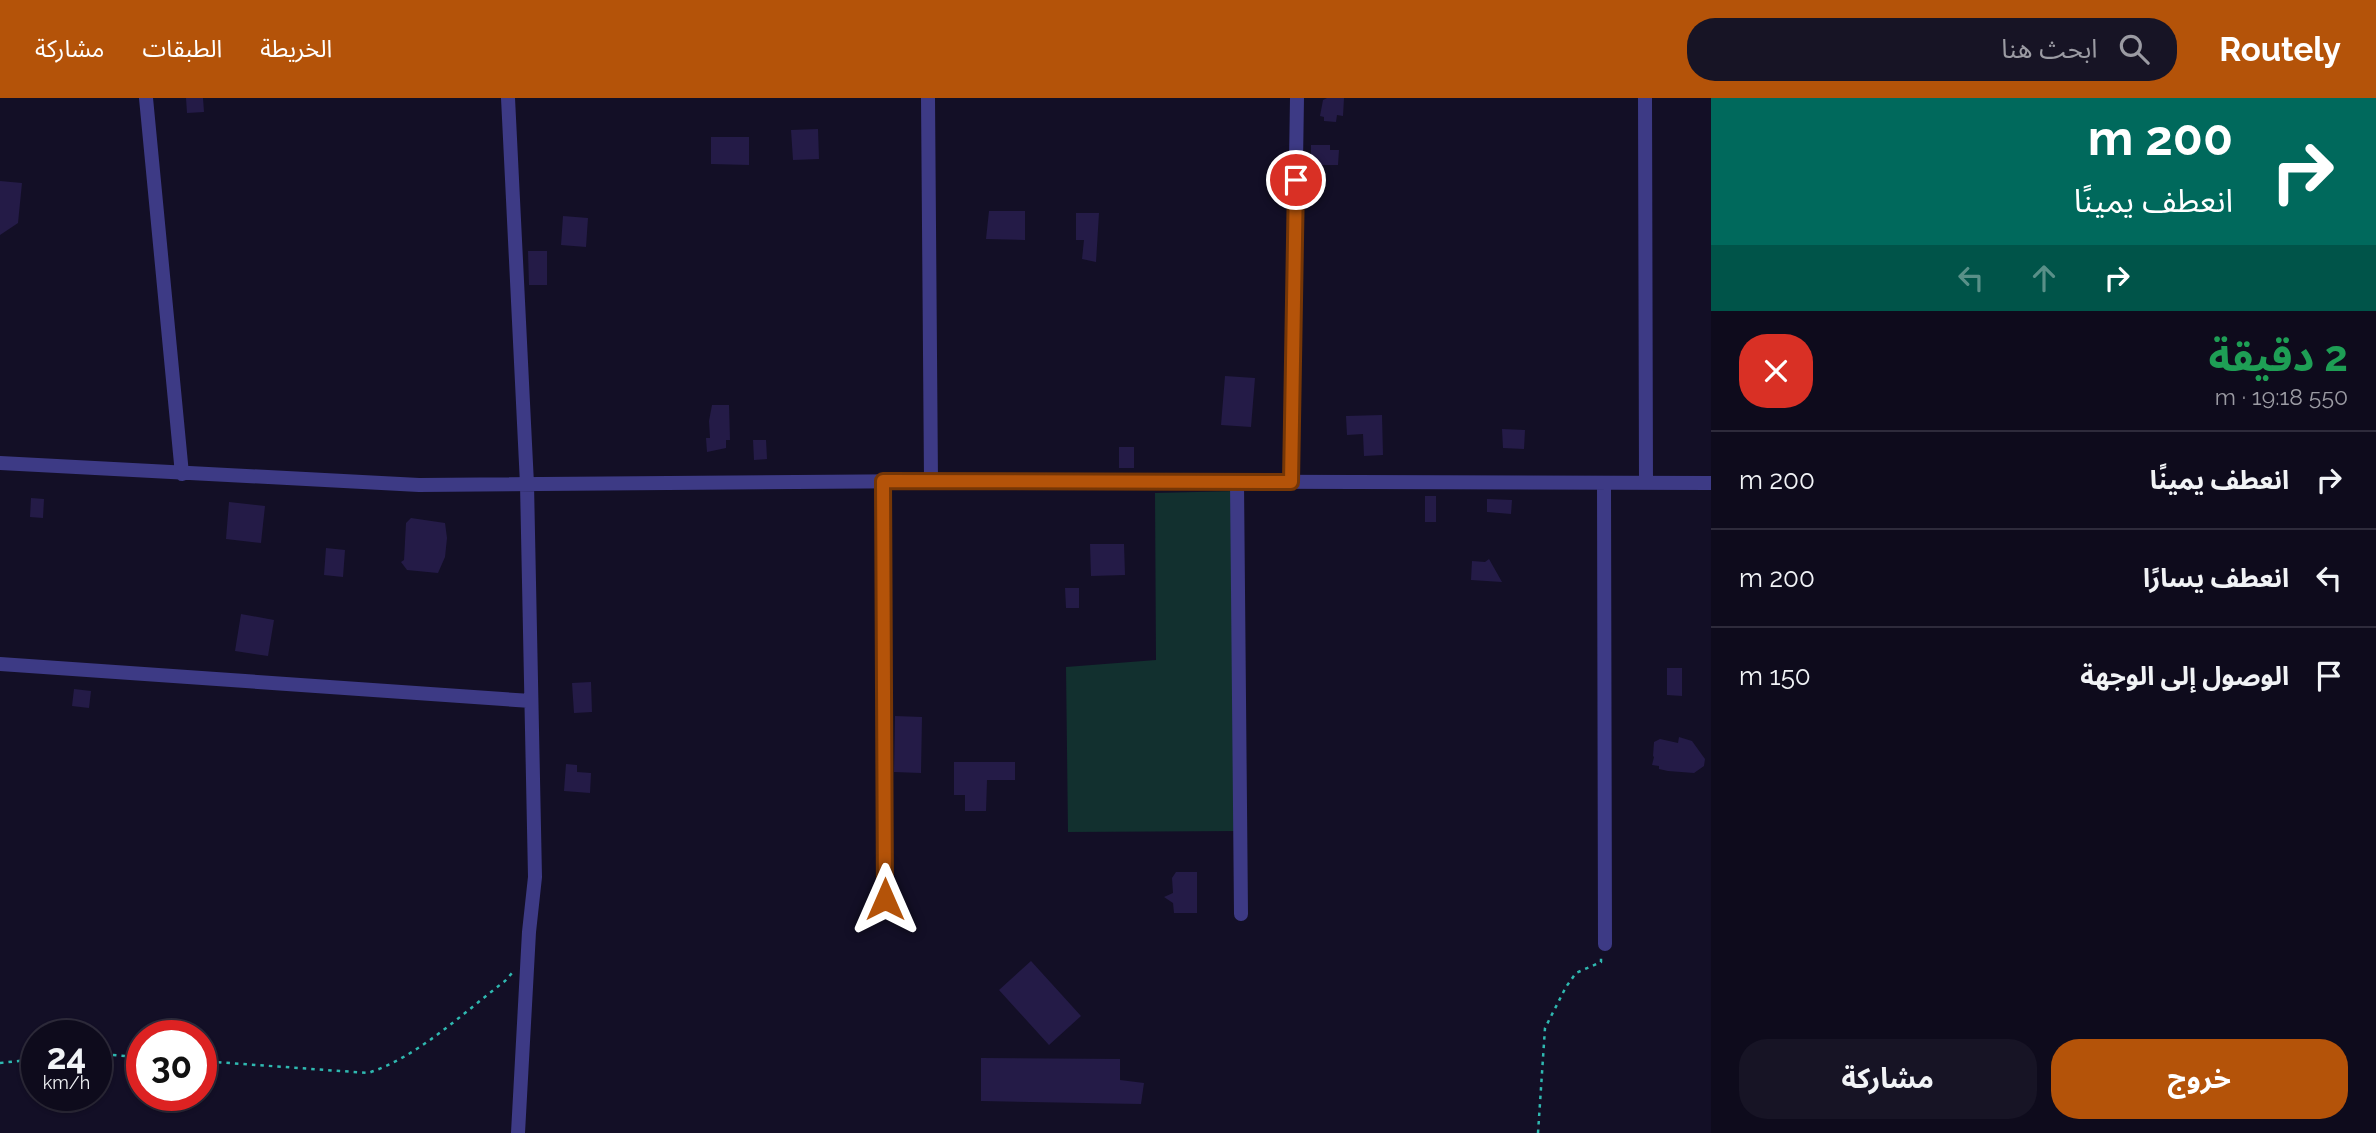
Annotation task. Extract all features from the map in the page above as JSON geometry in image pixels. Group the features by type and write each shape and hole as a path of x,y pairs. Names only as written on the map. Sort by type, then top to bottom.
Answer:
{"street":[{"path":"146,98 182,474"},
{"path":"508,98 527,484 535,877 529,932 518,1133"},
{"path":"928,98 931,481"},
{"path":"1291,482 1297,98"},
{"path":"1645,98 1646,483"},
{"path":"0,463 419,485 883,481 1711,483"},
{"path":"883,481 885,899"},
{"path":"1237,482 1241,914"},
{"path":"1604,483 1605,944"},
{"path":"0,664 531,701"}],"path":[{"path":"1538,1133 1545,1028 1566,987 1576,974 1601,962 1605,944"},
{"path":"217,1062 368,1073 411,1053 513,972"},
{"path":"0,1063 21,1061"}],"green space":[{"path":"1237,491 1240,831 1068,832 1066,667 1156,660 1155,493"}],"building":[{"path":"186,98 203,98 204,112 187,113"},
{"path":"1344,98 1343,116 1337,115 1336,122 1324,121 1324,117 1320,116 1323,100"},
{"path":"818,129 819,159 793,160 791,130"},
{"path":"711,137 749,137 749,165 711,164"},
{"path":"1311,145 1330,145 1330,150 1339,150 1338,165 1311,165"},
{"path":"0,181 22,183 18,223 0,235"},
{"path":"989,211 1025,211 1025,240 986,239"},
{"path":"1076,213 1099,213 1096,262 1082,259 1084,240 1076,240"},
{"path":"563,216 588,218 586,247 561,245"},
{"path":"528,251 547,251 547,285 529,285"},
{"path":"1225,376 1255,378 1251,427 1221,425"},
{"path":"712,405 729,405 730,440 726,440 726,448 707,452 706,438 710,438"},
{"path":"1382,415 1383,455 1364,456 1363,434 1347,435 1346,416"},
{"path":"1502,429 1525,430 1524,449 1503,448"},
{"path":"753,440 766,440 767,459 754,460"},
{"path":"1119,447 1134,447 1134,468 1119,468"},
{"path":"1425,496 1436,496 1436,522 1425,522"},
{"path":"31,498 44,499 43,518 30,517"},
{"path":"1487,499 1512,500 1511,514 1487,512"},
{"path":"229,502 265,506 261,543 226,539"},
{"path":"411,518 445,523 445,557 438,573 407,570 401,562 404,560 406,523"},
{"path":"1090,544 1124,544 1125,575 1091,576"},
{"path":"326,548 345,550 343,577 324,575"},
{"path":"1489,559 1502,582 1471,580 1472,561 1485,562"},
{"path":"1065,588 1079,588 1079,608 1066,608"},
{"path":"241,614 274,620 268,656 235,651"},
{"path":"1667,668 1682,668 1682,696 1667,695"},
{"path":"591,682 592,712 574,713 572,683"},
{"path":"74,689 91,691 89,708 72,706"},
{"path":"895,716 922,717 921,773 894,772"},
{"path":"1679,737 1692,741 1705,759 1704,766 1694,773 1668,771 1652,765 1654,742 1660,739 1678,743"},
{"path":"954,762 1015,762 1015,780 987,780 986,811 965,811 965,795 954,795"},
{"path":"566,764 577,765 577,772 591,773 590,793 564,791"},
{"path":"1176,872 1197,872 1197,913 1174,913 1173,903 1164,897 1173,893 1172,878"},
{"path":"1031,961 1081,1016 1049,1045 999,990"},
{"path":"981,1058 1120,1059 1120,1080 1144,1083 1141,1104 981,1101"}],"route":[{"path":"885,899 883,481 1291,482 1296,180"}]}
